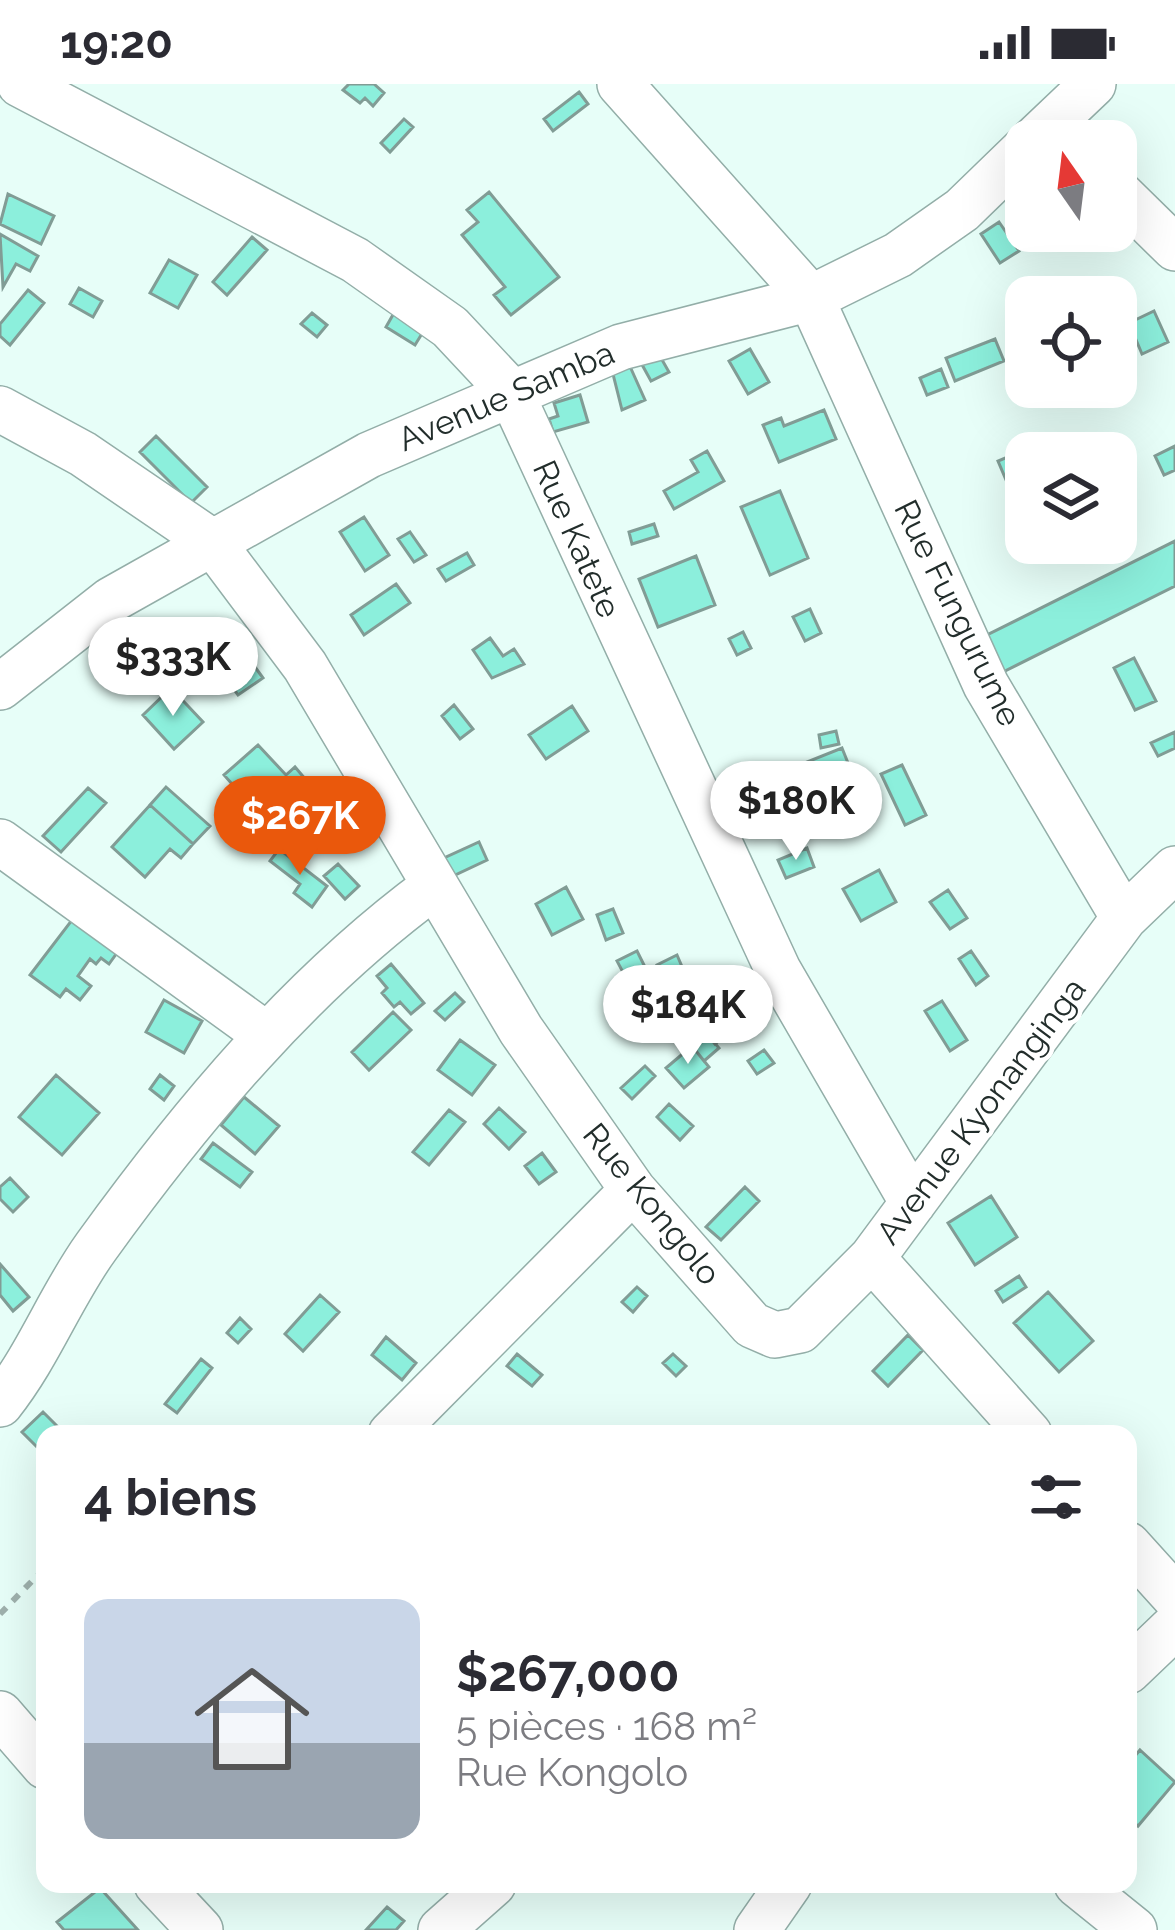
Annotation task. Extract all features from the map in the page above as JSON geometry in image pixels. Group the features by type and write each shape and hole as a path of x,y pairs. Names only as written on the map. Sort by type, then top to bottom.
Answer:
{"street":[{"name":"Rue Katete","path":"20,84 355,260 450,327 510,391 778,970 914,1203"},
{"name":"Rue Fungurume","path":"620,84 812,298 986,685 1124,918"},
{"name":"Avenue Samba","path":"1061,120 1093,84"},
{"name":"Avenue Samba","path":"0,687 111,600 369,455 621,346 812,298 898,255 1005,173"},
{"path":"1137,211 1175,248"},
{"name":"Rue Kongolo","path":"0,409 117,475 212,542 305,666 520,1030 633,1190 752,1325 775,1336"},
{"path":"0,842 266,1034"},
{"name":"Avenue Kyonanginga","path":"775,1336 800,1330 872,1258 1124,918 1170,885"},
{"path":"0,1404 40,1346 94,1251 266,1034 368,935 433,886"},
{"path":"400,1425 633,1190"},
{"path":"872,1258 1021,1425"},
{"path":"1137,1555 1175,1597"},
{"path":"1137,1662 1175,1626"},
{"path":"0,1714 36,1756"},
{"path":"165,1893 200,1930"},
{"path":"441,1930 483,1893"},
{"path":"757,1930 783,1893"},
{"path":"1088,1893 1134,1930"}],"path":[{"path":"0,1614 36,1578"}],"building":[{"path":"349,84 374,84 384,93 373,106 365,98 360,103 343,90"},
{"path":"579,92 588,104 553,131 544,119"},
{"path":"404,119 413,127 390,152 381,143"},
{"path":"489,192 559,277 511,315 494,295 505,287 462,235 478,222 467,210"},
{"path":"8,194 54,216 41,244 0,224"},
{"path":"999,222 1005,231 1005,252 1017,252 1000,263 981,234"},
{"path":"0,234 38,256 30,271 16,264 3,287"},
{"path":"252,237 267,250 227,295 213,282"},
{"path":"169,260 197,275 178,308 150,293"},
{"path":"79,288 102,301 93,317 70,304"},
{"path":"28,290 44,303 10,345 0,336 0,324"},
{"path":"1154,311 1168,342 1142,354 1137,319"},
{"path":"312,313 327,325 317,337 301,324"},
{"path":"394,313 423,332 415,345 386,327"},
{"path":"995,339 1004,361 955,381 946,358"},
{"path":"750,349 769,382 748,394 729,361"},
{"path":"657,351 669,372 651,381 640,361"},
{"path":"628,362 645,400 622,410 612,370"},
{"path":"941,369 948,387 927,395 920,378"},
{"path":"580,395 588,422 553,432 549,419 558,416 554,403"},
{"path":"824,410 836,439 779,462 763,425 781,418 784,426"},
{"path":"156,436 207,487 191,503 140,452"},
{"path":"1175,446 1175,470 1164,475 1155,456"},
{"path":"707,451 724,481 674,509 664,491 698,472 691,460"},
{"path":"780,491 808,558 770,575 741,507"},
{"path":"364,517 389,555 365,571 340,532"},
{"path":"654,524 658,536 632,544 629,532"},
{"path":"410,532 426,555 414,562 398,539"},
{"path":"1175,541 1175,586 1003,672 985,636"},
{"path":"467,553 474,565 446,581 438,569"},
{"path":"696,556 715,605 658,627 639,579"},
{"path":"396,584 410,603 364,635 351,615"},
{"path":"810,609 821,633 805,641 793,617"},
{"path":"743,632 751,648 737,655 729,639"},
{"path":"490,638 503,656 514,649 524,664 492,678 473,650"},
{"path":"1134,658 1156,701 1135,710 1114,668"},
{"path":"255,667 263,678 238,695 230,684"},
{"path":"171,688 203,722 174,749 143,715"},
{"path":"454,705 473,729 460,739 442,716"},
{"path":"572,706 588,731 546,759 529,735"},
{"path":"836,731 839,744 821,748 819,735"},
{"path":"1175,732 1175,748 1158,756 1151,743"},
{"path":"258,745 286,775 295,767 307,781 263,819 224,775"},
{"path":"842,748 866,808 843,817 827,779 806,788 797,766"},
{"path":"902,765 926,815 905,825 881,774"},
{"path":"166,787 210,826 193,844 150,805"},
{"path":"88,788 106,803 61,852 43,836"},
{"path":"150,805 193,844 181,858 170,849 145,877 112,847"},
{"path":"479,842 487,860 453,876 444,858"},
{"path":"807,848 814,867 786,878 778,860"},
{"path":"279,849 327,886 312,907 294,893 300,884 270,861"},
{"path":"338,864 359,886 345,899 324,876"},
{"path":"879,870 896,902 861,921 843,889"},
{"path":"566,887 583,919 552,935 536,904"},
{"path":"948,890 967,918 950,929 930,902"},
{"path":"613,909 623,933 606,940 597,915"},
{"path":"75,916 119,950 109,964 101,958 96,964 90,959 78,976 91,986 80,1000 66,989 60,997 30,975"},
{"path":"637,951 656,989 637,999 617,961"},
{"path":"971,951 988,976 976,985 959,959"},
{"path":"677,955 686,976 666,985 657,965"},
{"path":"391,964 424,1003 411,1014 400,1002 394,1007 382,993 387,988 377,976"},
{"path":"455,993 464,1002 445,1020 435,1011"},
{"path":"164,1000 202,1021 184,1053 146,1032"},
{"path":"942,1001 967,1040 950,1051 925,1011"},
{"path":"393,1012 411,1030 369,1070 352,1052"},
{"path":"727,1016 736,1026 715,1044 706,1033"},
{"path":"706,1033 719,1048 704,1061 692,1046"},
{"path":"460,1040 495,1065 472,1095 438,1070"},
{"path":"692,1046 709,1067 684,1088 666,1068"},
{"path":"764,1050 774,1063 757,1074 748,1061"},
{"path":"645,1066 655,1076 632,1099 621,1088"},
{"path":"56,1075 99,1113 62,1155 19,1117"},
{"path":"160,1075 174,1086 164,1100 150,1089"},
{"path":"244,1097 279,1126 255,1154 221,1125"},
{"path":"669,1104 693,1126 680,1140 657,1117"},
{"path":"499,1108 525,1132 509,1149 484,1124"},
{"path":"449,1110 465,1122 429,1165 413,1152"},
{"path":"213,1143 252,1172 240,1187 201,1159"},
{"path":"542,1153 556,1172 539,1184 525,1166"},
{"path":"10,1178 28,1197 13,1212 0,1199 0,1187"},
{"path":"745,1187 759,1201 721,1240 706,1227"},
{"path":"991,1196 1017,1237 975,1265 948,1223"},
{"path":"0,1264 29,1297 13,1311 0,1295"},
{"path":"1019,1276 1026,1287 1003,1302 996,1291"},
{"path":"637,1287 647,1296 633,1312 622,1302"},
{"path":"1048,1292 1093,1341 1059,1372 1014,1323"},
{"path":"320,1295 339,1312 303,1351 285,1334"},
{"path":"240,1318 251,1329 238,1343 227,1333"},
{"path":"908,1335 923,1350 888,1386 873,1371"},
{"path":"386,1337 416,1363 402,1380 372,1355"},
{"path":"517,1354 542,1375 532,1386 507,1366"},
{"path":"673,1354 686,1366 676,1376 663,1363"},
{"path":"201,1359 212,1368 177,1413 165,1404"},
{"path":"43,1412 56,1425 36,1425 36,1446 22,1432"},
{"path":"1140,1750 1175,1782 1138,1826 1137,1825"},
{"path":"94,1893 105,1893 138,1930 64,1930 57,1922"},
{"path":"387,1907 404,1921 396,1930 366,1930"}]}
